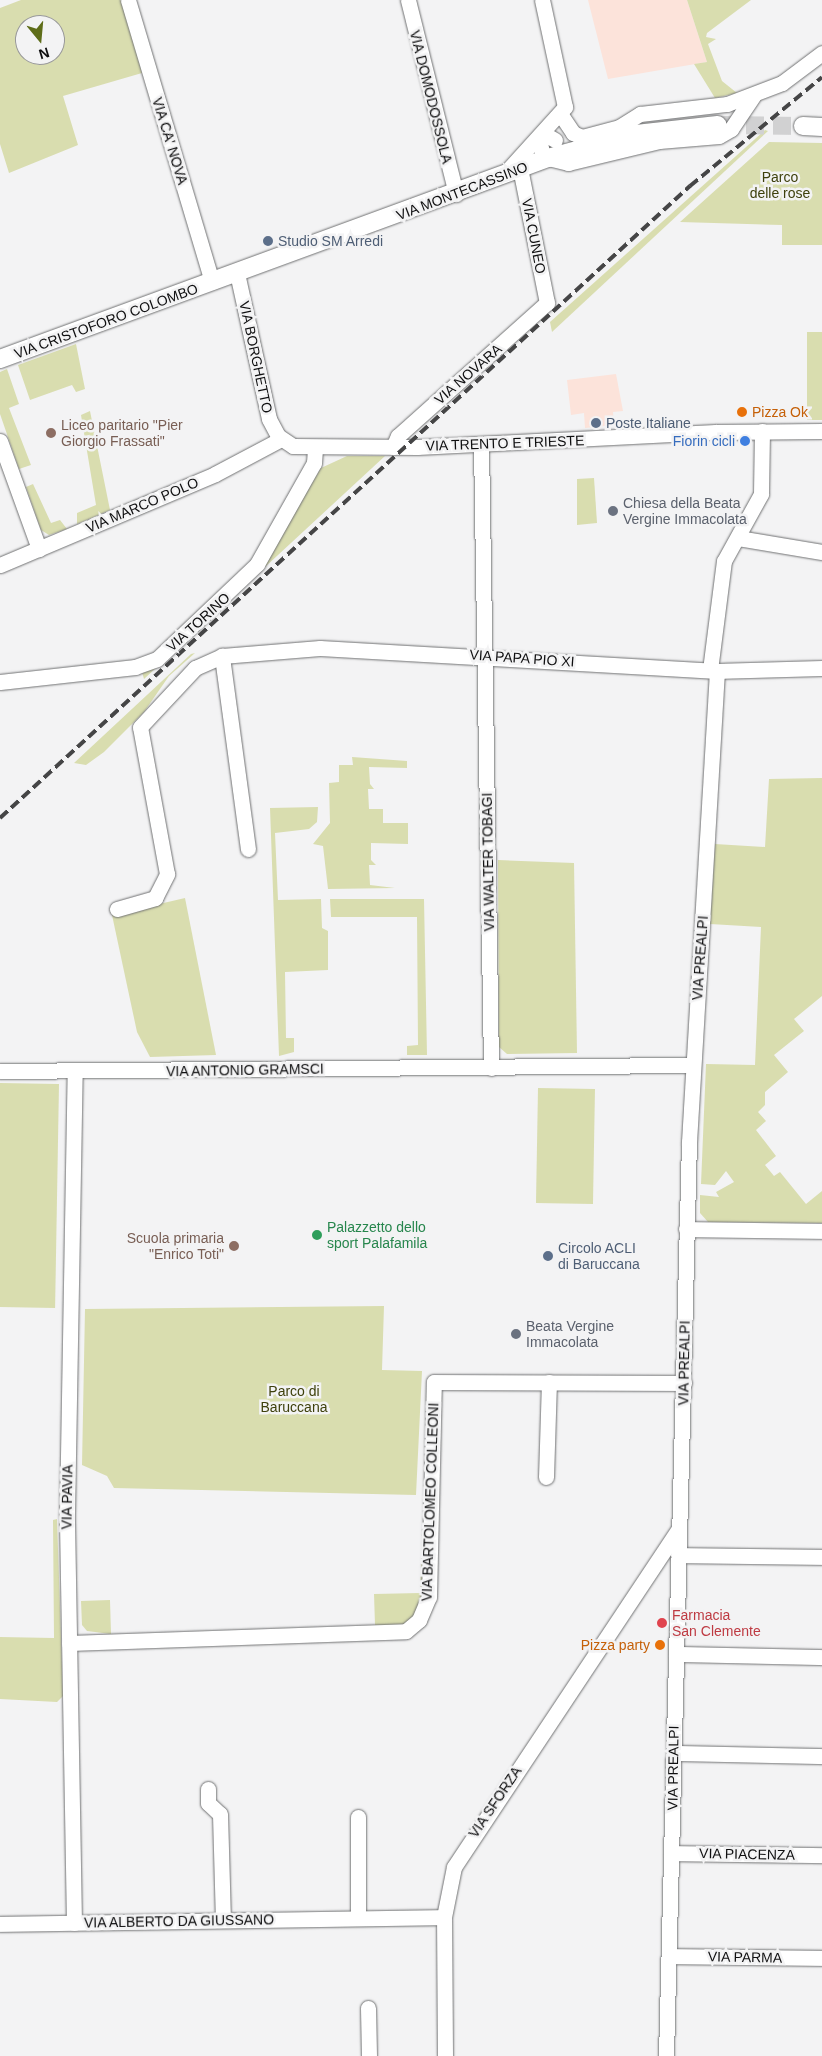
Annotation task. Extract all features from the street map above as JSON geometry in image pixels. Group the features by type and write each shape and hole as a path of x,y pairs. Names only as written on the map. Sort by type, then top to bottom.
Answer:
{"street":[{"name":"VIA CA' NOVA","path":"128,0 212,282"},
{"name":"VIA DOMODOSSOLA","path":"408,0 456,194"},
{"path":"542,0 565,100 558,119 555,140"},
{"path":"558,119 574,135 582,137 646,113 718,106 757,94 787,80 822,53"},
{"path":"726,124 757,94"},
{"path":"539,138 548,158 573,162 660,141 719,136 732,110 718,106"},
{"path":"495,180 558,119"},
{"name":"VIA MONTECASSINO","path":"212,282 495,180 548,158 651,131 726,124"},
{"path":"803,126 822,127"},
{"path":"539,138 546,135 572,151"},
{"name":"VIA CUNEO","path":"520,168 547,303"},
{"name":"VIA BORGHETTO","path":"236,273 268,413 281,439"},
{"name":"VIA CRISTOFORO COLOMBO","path":"0,359 212,282"},
{"name":"VIA NOVARA","path":"393,447 398,436 547,303"},
{"name":"VIA TRENTO E TRIESTE","path":"281,439 292,446 316,448 393,447 762,431 822,431"},
{"name":"VIA PREALPI","path":"666,2056 678,1530 684,1383 686,1229 692,1065 714,671 724,561 761,494 762,431"},
{"name":"VIA MARCO POLO","path":"0,565 215,474 281,439"},
{"path":"0,441 39,549"},
{"name":"VIA WALTER TOBAGI","path":"481,444 487,657 491,1068"},
{"name":"VIA TORINO","path":"0,682 135,667 156,659 256,564 314,463 316,448"},
{"path":"738,538 822,552"},
{"name":"VIA PAPA PIO XI","path":"117,909 155,898 167,874 140,727 195,668 222,656 320,648 714,671 822,668"},
{"path":"222,656 248,850"},
{"name":"VIA ANTONIO GRAMSCI","path":"0,1071 75,1072 692,1065"},
{"name":"VIA PAVIA","path":"74,1923 68,1643 75,1072"},
{"path":"686,1229 822,1231"},
{"name":"VIA BARTOLOMEO COLLEONI","path":"68,1643 386,1634 410,1629 419,1620 428,1598 434,1382 684,1383"},
{"path":"546,1477 549,1382"},
{"name":"VIA SFORZA","path":"445,2056 444,1917 450,1879 461,1852 678,1530"},
{"name":"VIA SFORZA","path":"645,1580 662,1569 678,1562 822,1557"},
{"path":"676,1654 822,1657"},
{"path":"674,1753 822,1756"},
{"path":"208,1789 208,1803 220,1814 223,1920"},
{"path":"358,1817 358,1918"},
{"name":"VIA PIACENZA","path":"671,1853 822,1855"},
{"name":"VIA ALBERTO DA GIUSSANO","path":"0,1924 444,1917"},
{"name":"VIA PARMA","path":"669,1956 822,1958"},
{"path":"368,2008 369,2056"}],"shaded area":[{"path":"588,0 687,0 707,62 608,79"},
{"path":"616,374 623,411 613,412 614,425 585,428 584,413 571,415 567,380"}],"green space":[{"path":"21,0 122,0 142,73 63,96 78,145 9,173 0,144 0,8"},
{"path":"687,0 751,0 707,33 706,37 716,39 708,44 722,81 737,93 715,98 694,64 707,62"},
{"path":"765,130 768,131 552,332 550,322"},
{"name":"Parco delle rose","path":"769,142 822,143 822,245 782,245 782,225 680,222"},
{"path":"807,332 822,332 822,420 807,420"},
{"path":"76,344 85,389 76,392 72,385 30,400 18,365"},
{"path":"7,369 19,404 9,408 31,465 19,469 0,414 0,372"},
{"path":"90,411 110,510 77,524 77,513 96,505 81,415"},
{"path":"347,456 385,456 144,679 142,672 287,524 321,468"},
{"path":"594,478 597,523 577,525 577,479"},
{"path":"33,484 51,523 60,520 67,529 49,535 41,530 26,487"},
{"path":"195,653 169,676 144,712 104,752 86,765 74,763 191,654"},
{"path":"352,757 407,761 407,768 369,767 370,784 374,789 368,789 369,809 383,809 383,823 408,823 408,844 371,843 371,860 376,865 369,865 370,885 395,888 328,889 323,846 313,844 330,823 329,783 339,782 339,765 353,765"},
{"path":"822,778 822,996 794,1019 804,1031 774,1055 788,1072 765,1092 765,1105 758,1112 766,1121 756,1130 776,1156 765,1165 774,1176 780,1172 806,1204 822,1191 822,1223 708,1222 700,1213 700,1195 719,1197 716,1192 734,1182 726,1171 715,1185 701,1184 706,1064 755,1065 761,927 710,924 715,844 765,847 769,779"},
{"path":"318,807 317,822 309,829 275,833 278,900 321,899 322,928 328,931 328,970 285,972 286,1038 294,1038 294,1052 279,1056 270,808"},
{"path":"498,860 574,863 577,1053 507,1054 499,1047"},
{"path":"185,898 216,1055 150,1057 137,1032 112,915"},
{"path":"330,899 424,899 427,1055 407,1055 407,1046 418,1045 417,917 331,917"},
{"path":"0,1083 59,1084 55,1308 0,1307"},
{"path":"538,1088 595,1089 593,1204 536,1203"},
{"name":"Parco di Baruccana","path":"384,1306 382,1370 422,1371 416,1495 114,1488 107,1476 82,1465 85,1309"},
{"path":"57,1519 63,1696 57,1702 0,1699 0,1637 54,1638 53,1520"},
{"path":"422,1544 423,1592 416,1614 403,1625 375,1625 374,1594 420,1593"},
{"path":"110,1600 111,1634 87,1631 82,1625 81,1601"}],"tunnel":[{"path":"719,125 803,126"}],"railway":[{"path":"0,818 690,186 822,77"}],"place":[{"name":"Studio SM Arredi","path":"268,241"},
{"name":"Pizza Ok","path":"742,412"},
{"name":"Poste Italiane","path":"596,423"},
{"name":"Liceo paritario \"Pier Giorgio Frassati\"","path":"51,433"},
{"name":"Fiorin cicli","path":"745,441"},
{"name":"Chiesa della Beata Vergine Immacolata","path":"613,511"},
{"name":"Palazzetto dello sport Palafamila","path":"317,1235"},
{"name":"Scuola primaria \"Enrico Toti\"","path":"234,1246"},
{"name":"Circolo ACLI di Baruccana","path":"548,1256"},
{"name":"Beata Vergine Immacolata","path":"516,1334"},
{"name":"Farmacia San Clemente","path":"662,1623"},
{"name":"Pizza party","path":"660,1645"}]}
